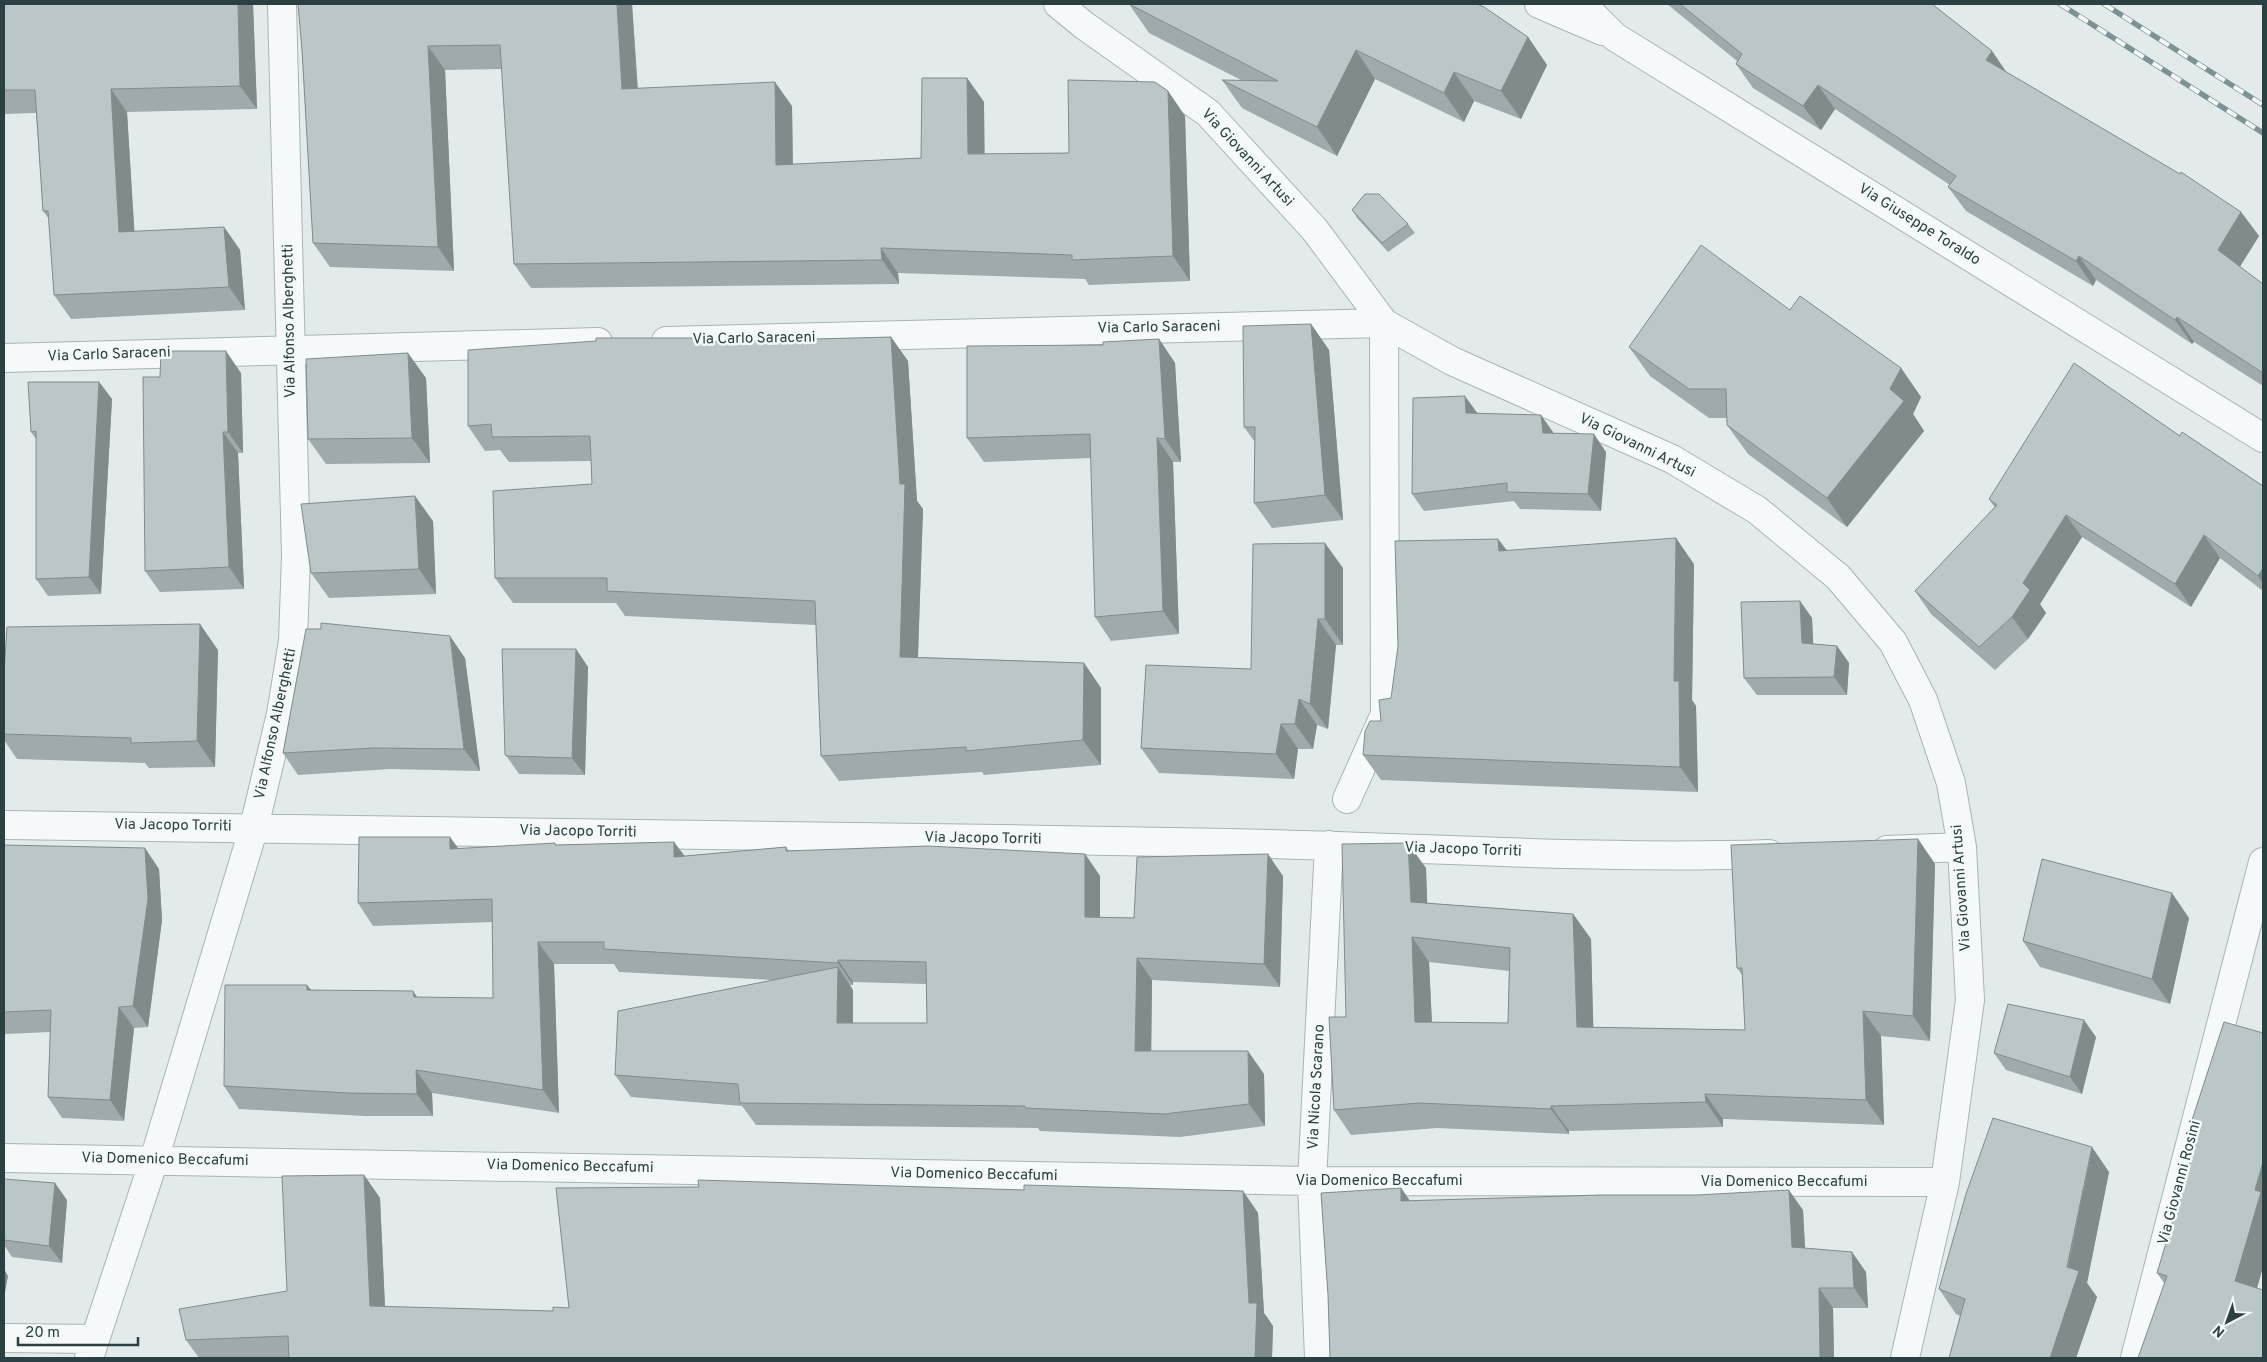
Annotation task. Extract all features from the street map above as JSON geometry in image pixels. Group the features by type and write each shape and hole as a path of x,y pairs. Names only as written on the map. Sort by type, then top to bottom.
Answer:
{"street":[{"name":"Via Alfonso Alberghetti","path":"92,1348 154,1160 254,827 281,714 293,642 296,556 282,4"},
{"name":"Via Giovanni Artusi","path":"1058,4 1085,26 1208,113 1315,230 1384,323 1452,360 1672,459 1756,510 1838,577 1893,642 1923,700 1952,783 1962,847 1970,1000 1945,1182 1905,1358"},
{"path":"1539,4 1615,37"},
{"name":"Via Giuseppe Toraldo","path":"1582,4 1615,37 2263,438"},
{"name":"Via Carlo Saraceni","path":"4,358 1384,323"},
{"path":"1347,799 1385,714 1384,323"},
{"name":"Via Jacopo Torriti","path":"4,825 254,827 1329,845 1676,857 1795,853"},
{"name":"Via Nicola Scarano","path":"1319,1358 1312,1181 1329,845"},
{"path":"1864,851 1962,847"},
{"name":"Via Giovanni Rosini","path":"2135,1358 2263,862"},
{"name":"Via Domenico Beccafumi","path":"4,1158 1312,1181 1945,1182"},
{"path":"4,1338 92,1348"}],"building":[{"path":"4,4 238,4 240,86 111,89 119,232 224,227 229,287 54,295 48,211 43,211 35,90 4,90"},
{"path":"298,4 617,4 622,89 775,82 776,165 921,158 922,78 967,78 968,154 1069,153 1068,80 1155,82 1168,91 1173,256 1072,260 1072,255 881,248 882,260 514,264 500,45 428,46 438,247 313,243"},
{"path":"1129,4 1477,4 1528,37 1501,91 1454,72 1444,93 1356,50 1317,127 1222,80 1278,81"},
{"path":"1680,4 1932,4 1992,51 1986,60 2180,174 2181,172 2241,212 2218,250 2263,284 2263,373 2177,317 2175,320 2079,256 2076,261 1948,187 1956,176 1818,85 1803,106 1736,64 1742,54"},
{"path":"1365,194 1379,194 1408,224 1382,243 1352,210"},
{"path":"1701,245 1790,310 1800,296 1901,368 1890,389 1904,401 1827,498 1727,425 1726,389 1689,389 1629,347"},
{"path":"1311,324 1325,495 1254,503 1255,427 1244,427 1243,326"},
{"path":"891,337 900,484 905,484 900,657 1084,663 1083,740 966,751 966,747 821,756 815,601 607,591 607,578 495,578 493,491 592,484 590,436 492,437 491,424 468,426 468,350 596,341 596,338 701,338 701,342"},
{"path":"1159,339 1165,439 1157,438 1163,611 1095,617 1090,434 967,438 967,346 1103,345 1103,342"},
{"path":"161,351 226,351 228,432 223,432 229,567 145,571 143,377 160,377"},
{"path":"408,353 412,438 308,439 306,359"},
{"path":"2074,363 2180,436 2182,432 2263,486 2263,568 2258,576 2204,535 2175,584 2066,515 2023,583 2030,590 2012,617 1979,647 1915,591 1997,505 1989,499"},
{"path":"28,382 99,382 89,577 36,579 36,431 31,432"},
{"path":"1465,396 1466,413 1541,415 1543,433 1594,434 1588,494 1507,492 1507,483 1412,494 1413,398"},
{"path":"415,496 419,569 311,573 301,504"},
{"path":"1676,538 1674,681 1679,681 1680,767 1363,755 1365,731 1370,721 1381,721 1379,700 1391,698 1398,646 1395,541 1498,539 1499,551"},
{"path":"1325,543 1325,619 1318,619 1310,704 1299,699 1295,724 1281,724 1276,754 1141,748 1146,665 1251,669 1253,544"},
{"path":"1800,601 1802,643 1837,646 1834,677 1744,678 1741,602"},
{"path":"321,623 450,636 464,749 374,748 283,753 306,629 321,629"},
{"path":"200,624 197,741 131,743 131,738 4,734 4,672 7,627"},
{"path":"502,649 576,649 572,758 506,756"},
{"path":"359,837 450,837 450,849 555,843 555,845 674,842 674,857 786,847 786,851 928,846 1085,854 1085,917 1134,918 1137,857 1268,854 1264,964 1137,958 1135,1051 1248,1051 1249,1104 1164,1114 1025,1108 1025,1106 740,1103 738,1084 615,1075 618,1011 838,967 837,1023 927,1023 926,962 838,960 838,963 604,949 604,942 538,942 543,1090 416,1070 417,1094 348,1093 224,1086 225,985 307,985 307,990 413,991 414,997 493,998 492,899 358,903"},
{"path":"1918,839 1913,1016 1863,1011 1866,1100 1705,1094 1706,1102 1551,1106 1551,1109 1419,1103 1334,1110 1329,1017 1346,1017 1342,844 1408,843 1411,902 1573,914 1577,1027 1745,1030 1742,968 1737,968 1731,845","holes":["1412,937 1510,948 1508,1023 1415,1022"]},
{"path":"4,845 145,848 148,899 133,1006 119,1007 110,1100 48,1097 51,1010 4,1012"},
{"path":"2042,859 2172,893 2152,979 2023,941"},
{"path":"2008,1004 2084,1020 2070,1077 1994,1053"},
{"path":"2224,1022 2263,1033 2263,1162 2255,1190 2261,1192 2235,1281 2263,1290 2263,1358 2138,1358 2167,1276 2157,1273 2201,1126 2191,1123"},
{"path":"1993,1118 2092,1147 2067,1267 2079,1271 2050,1358 1949,1358 1965,1299 1939,1289 1966,1194"},
{"path":"364,1175 370,1306 553,1311 553,1307 569,1308 556,1188 699,1187 698,1180 1024,1190 1024,1185 1243,1191 1249,1303 1257,1303 1255,1358 289,1358 288,1336 186,1340 179,1309 287,1291 282,1176"},
{"path":"4,1179 55,1183 49,1246 4,1240"},
{"path":"1401,1188 1401,1201 1600,1195 1697,1195 1789,1190 1792,1247 1852,1252 1854,1288 1819,1288 1820,1358 1330,1358 1321,1193"}],"railway":[{"path":"2060,4 2263,133"},
{"path":"2104,4 2263,105"}]}
